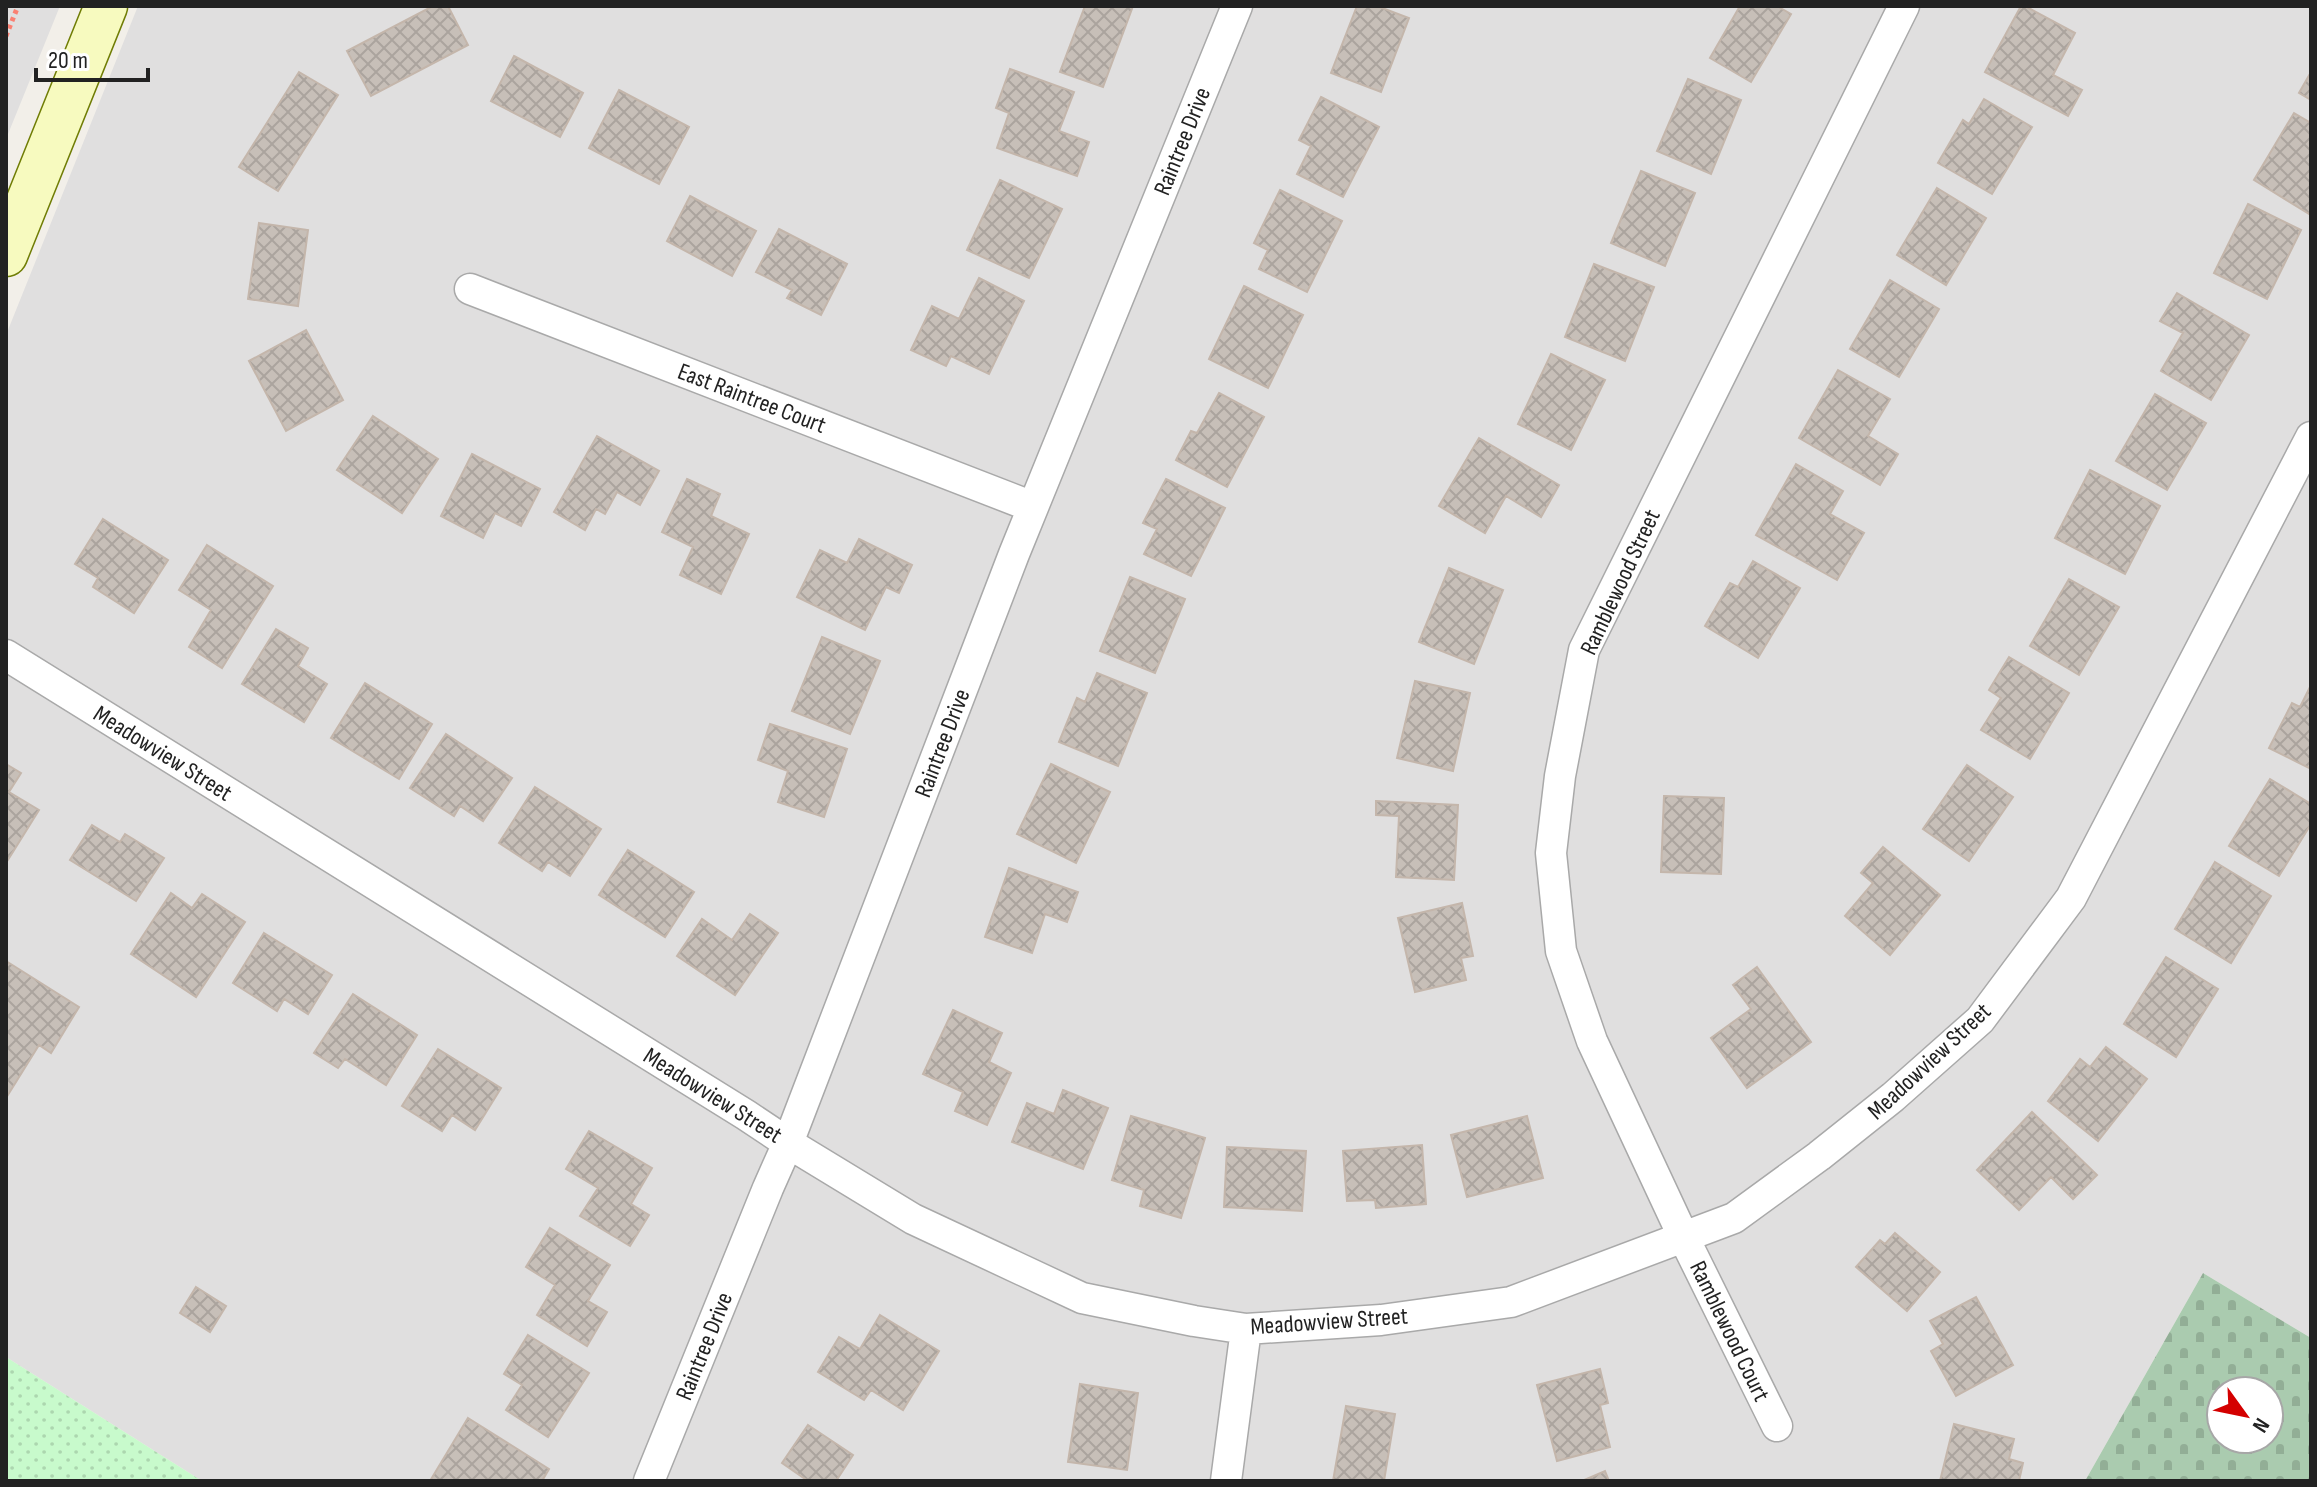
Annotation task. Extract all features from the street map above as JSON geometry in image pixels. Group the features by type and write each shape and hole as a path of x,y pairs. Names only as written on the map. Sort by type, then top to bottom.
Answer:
{"main road":[{"path":"6,255 106,6"}],"street":[{"name":"Raintree Drive","path":"649,1481 788,1143 1033,507 1237,6"},
{"name":"Ramblewood Street","path":"1683,1236 1592,1041 1561,951 1551,853 1560,776 1584,650 1904,6"},
{"name":"East Raintree Court","path":"470,289 1033,507"},
{"name":"Meadowview Street","path":"6,655 913,1219 1082,1298 1246,1329 1381,1320 1511,1302 1734,1218 1893,1097 1980,1020 2071,898 2311,437"},
{"name":"Ramblewood Court","path":"1683,1236 1777,1426"},
{"path":"1226,1481 1246,1329"}],"path":[{"path":"6,36 18,6"}],"shaded area":[{"path":"6,6 60,6 6,139"},
{"path":"138,6 2311,6 2311,1338 2203,1273 2085,1481 202,1481 6,1357 6,335"}],"green space":[{"path":"2203,1273 2311,1338 2311,1481 2085,1481"},
{"path":"6,1357 202,1481 6,1481"}],"building":[{"path":"433,6 448,6 468,45 371,96 347,51"},
{"path":"1085,6 1133,6 1103,87 1060,72"},
{"path":"1357,6 1377,6 1409,18 1381,92 1331,73"},
{"path":"1740,6 1777,6 1791,14 1751,82 1710,58"},
{"path":"2021,6 2075,33 2053,75 2082,90 2068,116 1985,72"},
{"path":"514,56 583,93 560,137 491,101"},
{"path":"1010,69 1074,92 1059,131 1089,142 1077,176 997,148 1009,113 996,108"},
{"path":"299,72 338,95 278,191 239,167"},
{"path":"2311,72 2311,100 2299,93"},
{"path":"1688,79 1741,100 1711,174 1657,151"},
{"path":"619,90 689,127 659,184 589,148"},
{"path":"1321,97 1379,127 1343,197 1297,174 1311,146 1299,140"},
{"path":"1984,99 2032,127 1992,194 1938,163 1963,120 1969,124"},
{"path":"2294,113 2311,123 2309,214 2254,180"},
{"path":"1641,171 1695,193 1665,266 1611,243"},
{"path":"1000,180 1062,209 1029,278 967,250"},
{"path":"1937,188 1986,218 1946,285 1897,255"},
{"path":"1280,190 1342,221 1307,292 1259,269 1268,250 1254,243"},
{"path":"690,196 756,231 732,276 667,241"},
{"path":"2248,204 2301,230 2267,299 2214,273"},
{"path":"259,223 308,230 298,306 248,299"},
{"path":"779,229 847,264 821,315 787,298 792,290 756,272"},
{"path":"1594,264 1654,287 1625,361 1565,337"},
{"path":"979,278 1024,301 989,374 951,356 946,366 911,350 932,306 959,319"},
{"path":"1890,280 1939,309 1899,377 1850,349"},
{"path":"1244,286 1303,315 1268,388 1209,359"},
{"path":"2177,293 2249,335 2211,400 2161,371 2183,333 2160,321"},
{"path":"306,330 343,400 286,431 249,361"},
{"path":"1551,354 1605,380 1571,450 1518,424"},
{"path":"1838,370 1890,399 1868,436 1898,454 1880,485 1799,438"},
{"path":"1219,393 1264,417 1227,487 1176,460 1191,431 1197,433"},
{"path":"2155,394 2206,423 2167,490 2116,461"},
{"path":"373,416 438,459 402,513 337,470"},
{"path":"597,436 659,471 640,505 617,492 605,514 596,509 585,530 554,512"},
{"path":"1479,438 1559,485 1541,517 1506,496 1485,533 1439,506"},
{"path":"472,454 540,489 521,526 495,513 483,538 441,516"},
{"path":"1796,464 1843,491 1830,514 1864,533 1837,580 1756,535"},
{"path":"2090,470 2160,506 2125,574 2055,538"},
{"path":"687,479 720,494 711,516 749,534 721,594 680,575 693,547 662,532"},
{"path":"1166,479 1225,508 1191,576 1144,554 1157,529 1143,523"},
{"path":"103,519 168,560 134,613 93,587 98,578 75,564"},
{"path":"859,539 912,565 899,593 886,587 865,630 797,597 820,550 847,563"},
{"path":"207,545 273,586 222,668 189,647 211,610 179,590"},
{"path":"1753,561 1800,588 1758,658 1705,626 1730,583 1738,587"},
{"path":"1449,568 1503,590 1474,664 1419,642"},
{"path":"1130,577 1185,599 1155,673 1100,651"},
{"path":"2069,579 2119,607 2079,675 2030,646"},
{"path":"276,629 308,648 298,666 327,684 304,722 242,684"},
{"path":"822,637 880,661 850,734 792,711"},
{"path":"2009,657 2069,693 2030,759 1981,730 2001,698 1989,690"},
{"path":"1097,673 1147,693 1118,766 1059,742 1077,698 1085,702"},
{"path":"1415,681 1470,693 1453,771 1397,758"},
{"path":"365,683 432,724 399,779 331,738"},
{"path":"2311,685 2311,769 2269,748 2292,703 2300,707"},
{"path":"770,724 847,749 824,817 778,802 788,771 758,760"},
{"path":"446,734 512,778 483,821 460,806 454,816 410,788"},
{"path":"6,764 21,773 9,792 39,810 6,863"},
{"path":"1051,764 1110,792 1076,863 1017,834"},
{"path":"1967,765 2013,797 1969,861 1923,829"},
{"path":"2270,779 2311,804 2311,824 2279,876 2229,846"},
{"path":"535,787 601,829 570,876 548,862 542,871 499,843"},
{"path":"1664,796 1724,798 1721,874 1661,872"},
{"path":"1376,801 1458,805 1454,880 1396,877 1399,816 1376,815"},
{"path":"92,825 120,842 125,834 164,858 136,901 70,860"},
{"path":"1883,847 1940,895 1890,955 1845,916 1873,883 1861,873"},
{"path":"628,850 694,892 665,937 599,895"},
{"path":"2215,862 2271,896 2231,963 2175,929"},
{"path":"1009,868 1078,892 1067,922 1045,914 1032,953 985,937"},
{"path":"171,893 192,908 202,894 245,922 196,997 131,954"},
{"path":"1462,903 1473,956 1461,958 1466,980 1415,992 1398,918"},
{"path":"750,914 778,933 735,995 677,956 702,919 732,940"},
{"path":"264,933 332,975 308,1014 284,999 277,1011 233,983"},
{"path":"2166,957 2218,989 2176,1057 2124,1024"},
{"path":"6,961 79,1007 51,1053 39,1045 6,1098"},
{"path":"1757,967 1811,1042 1747,1088 1711,1038 1751,1009 1733,985"},
{"path":"353,994 417,1035 386,1085 345,1059 338,1068 314,1053"},
{"path":"953,1010 1002,1033 989,1062 1011,1073 987,1125 955,1111 963,1092 923,1074"},
{"path":"2106,1047 2147,1079 2098,1141 2048,1101 2080,1059 2090,1067"},
{"path":"438,1049 501,1088 475,1130 452,1115 442,1131 402,1106"},
{"path":"1063,1090 1108,1108 1083,1169 1012,1142 1027,1103 1054,1114"},
{"path":"2032,1112 2097,1175 2073,1199 2051,1177 2019,1210 1977,1170"},
{"path":"1131,1116 1205,1138 1181,1218 1140,1206 1144,1190 1112,1180"},
{"path":"1527,1116 1543,1178 1467,1197 1451,1135"},
{"path":"589,1131 652,1168 631,1204 649,1215 630,1246 580,1216 598,1188 566,1169"},
{"path":"1422,1145 1426,1204 1376,1208 1375,1200 1347,1201 1343,1151"},
{"path":"1227,1147 1306,1151 1302,1211 1224,1207"},
{"path":"550,1228 610,1265 588,1301 607,1312 587,1346 537,1315 555,1285 526,1267"},
{"path":"1895,1233 1940,1272 1907,1311 1856,1267 1880,1240 1885,1244"},
{"path":"196,1287 226,1306 210,1332 180,1313"},
{"path":"1976,1297 2013,1365 1956,1396 1931,1351 1943,1344 1930,1321"},
{"path":"880,1315 939,1351 903,1410 871,1390 864,1400 818,1372 839,1337 860,1349"},
{"path":"528,1335 589,1373 548,1437 506,1410 522,1385 504,1374"},
{"path":"1600,1369 1608,1403 1600,1405 1610,1447 1557,1461 1537,1385"},
{"path":"1080,1384 1138,1393 1127,1470 1068,1462"},
{"path":"1346,1406 1395,1414 1384,1481 1333,1481"},
{"path":"468,1418 549,1469 542,1481 430,1481"},
{"path":"1954,1424 2014,1439 2009,1459 2023,1463 2019,1481 1940,1481"},
{"path":"808,1425 853,1455 836,1481 808,1481 782,1463"},
{"path":"1605,1471 1609,1481 1582,1481"}]}
